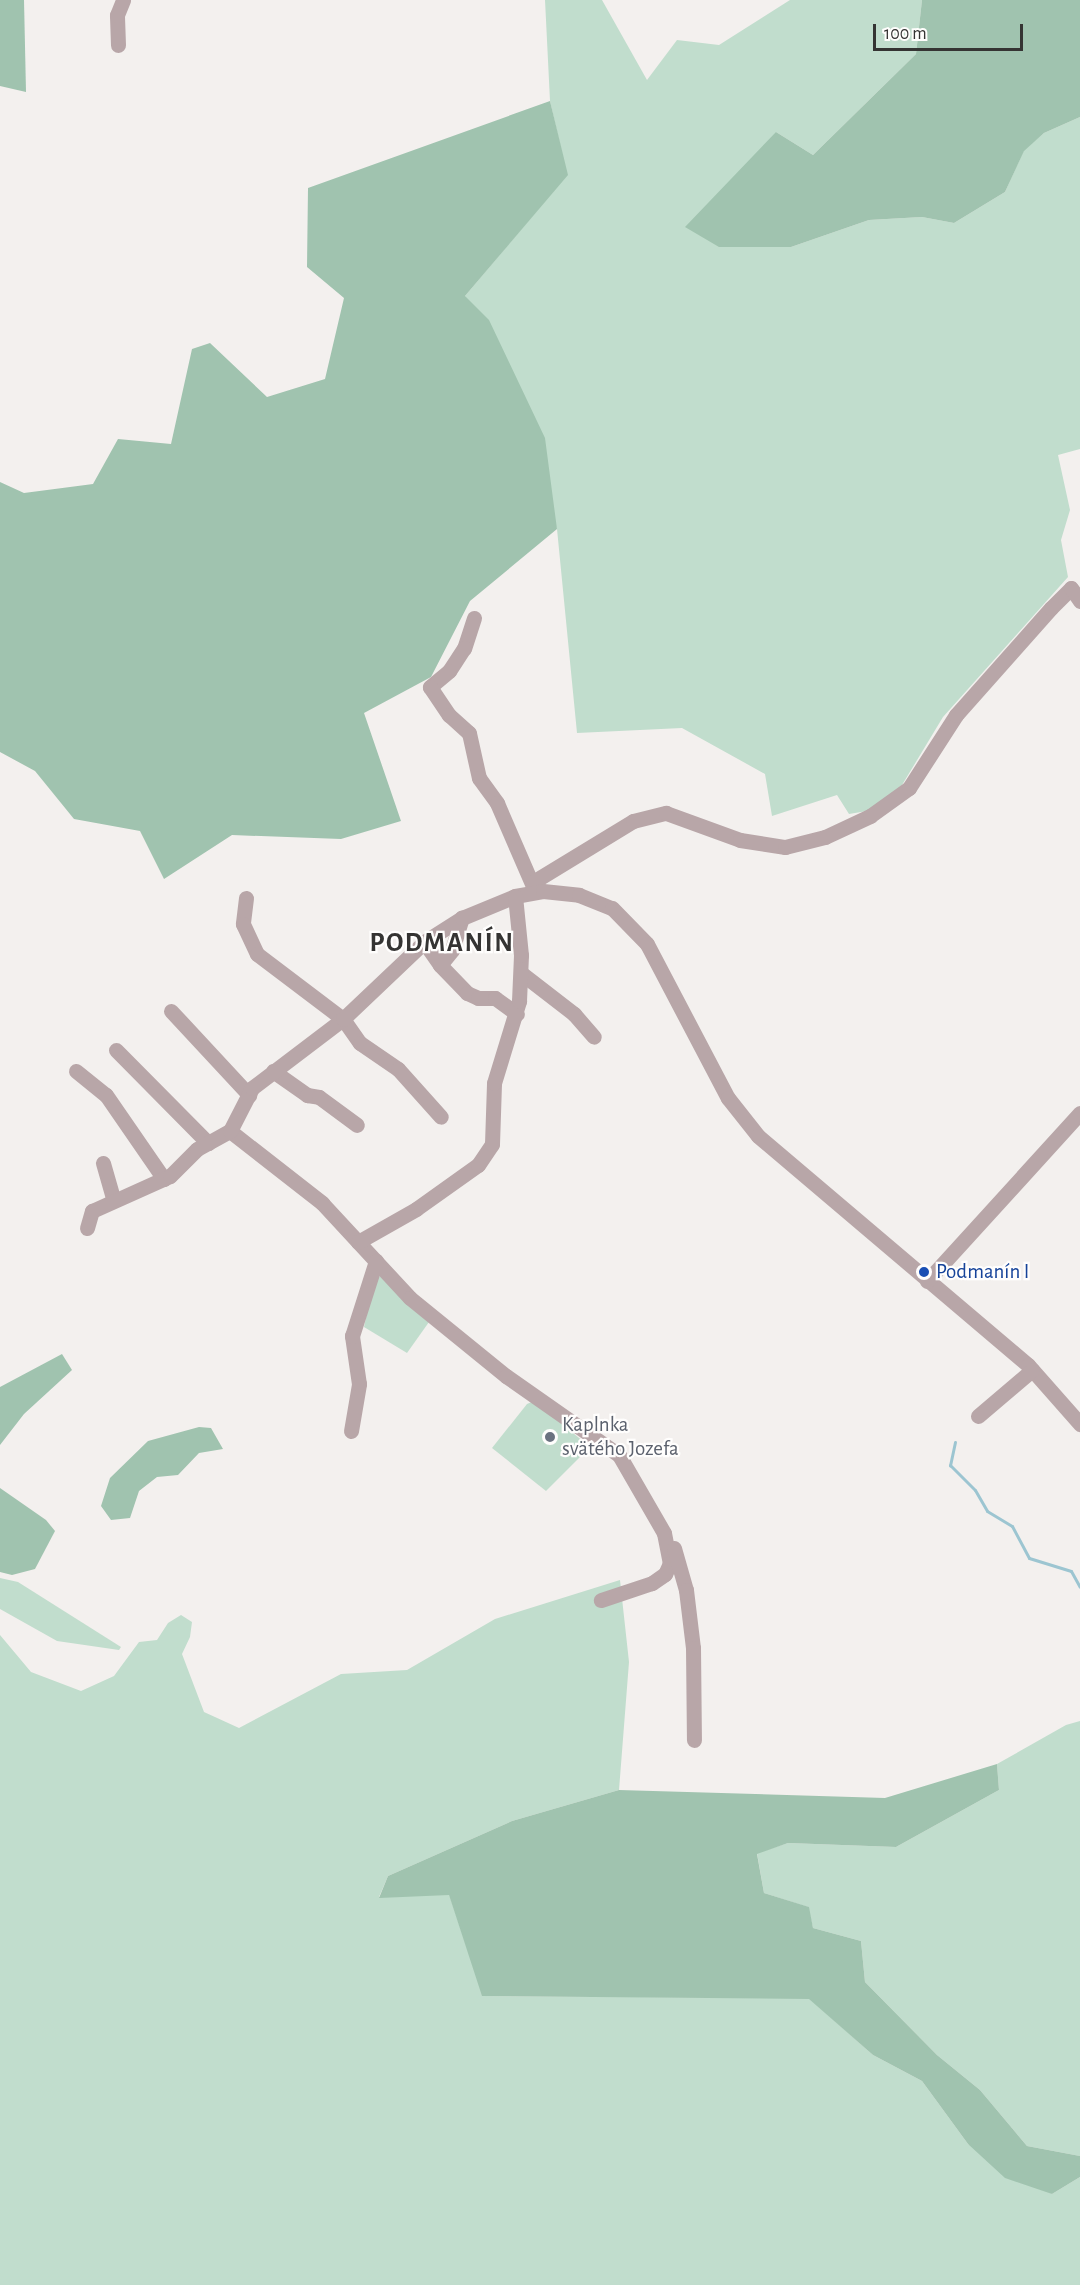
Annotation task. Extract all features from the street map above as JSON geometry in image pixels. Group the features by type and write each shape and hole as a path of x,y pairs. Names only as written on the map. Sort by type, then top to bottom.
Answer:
{"street":[{"path":"118,45 117,15 123,0"},
{"path":"87,1228 88,1216 113,1199 135,1194 164,1179 208,1143 230,1131 249,1095 273,1071 343,1019 392,969 423,942 462,918 534,887 633,821 666,813 740,840 785,847 825,837 870,816 909,788 956,715 1071,588 1080,601"},
{"path":"474,618 464,648 449,671 430,687 449,716 470,733 479,777 497,803 534,887"},
{"path":"534,887 585,897 622,916 656,958 721,1085 745,1122 809,1182 1032,1370 1080,1424"},
{"path":"358,1242 416,1209 478,1165 492,1144 494,1083 517,1014 521,973 515,896"},
{"path":"246,898 243,924 257,954 343,1019 360,1043 399,1069 441,1118"},
{"path":"440,965 452,950 462,918"},
{"path":"423,942 440,965 467,993 478,998 495,998 517,1014"},
{"path":"521,973 574,1014 594,1037"},
{"path":"171,1011 249,1095"},
{"path":"116,1050 208,1143"},
{"path":"76,1071 106,1095 164,1179"},
{"path":"273,1071 307,1095 319,1097 357,1125"},
{"path":"927,1281 1080,1113"},
{"path":"230,1131 322,1203 410,1298 506,1376 619,1455 674,1547 686,1590 693,1648 693,1740"},
{"path":"104,1163 113,1199"},
{"path":"351,1431 359,1384 352,1336 376,1261"},
{"path":"978,1416 1032,1370"},
{"path":"601,1600 652,1583 665,1574 670,1563 664,1533"}],"green space":[{"path":"0,0 24,0 26,92 0,86"},
{"path":"545,0 602,0 647,80 677,40 719,45 790,0 922,0 916,54 813,155 776,132 791,247 869,220 922,217 954,223 1005,192 1024,150 1044,133 1080,117 1080,449 1058,455 1070,510 1061,540 1068,577 943,717 902,785 873,810 849,814 837,795 772,816 765,774 682,728 577,733 557,529 465,296 567,175 550,101"},
{"path":"922,0 1080,0 1080,117 1044,133 1024,151 1005,192 954,223 922,217 869,220 791,247 719,247 685,227 776,132 813,155 916,54"},
{"path":"550,101 568,175 465,296 489,320 545,438 557,529 470,601 431,677 364,713 401,821 341,839 232,835 164,879 140,831 74,819 35,771 0,752 0,482 24,493 93,484 118,439 171,444 192,349 210,343 267,397 325,379 344,298 307,267 308,188"},
{"path":"380,1276 429,1322 407,1353 364,1327 374,1280"},
{"path":"62,1354 72,1370 24,1414 0,1445 0,1387"},
{"path":"534,1401 590,1447 546,1491 492,1448 527,1404"},
{"path":"199,1427 211,1428 223,1449 199,1453 178,1475 157,1477 139,1491 130,1518 111,1520 101,1506 110,1478 148,1441"},
{"path":"0,1488 46,1520 55,1531 35,1569 12,1575 0,1572"},
{"path":"0,1578 18,1582 121,1647 119,1650 57,1641 0,1609"},
{"path":"620,1580 629,1662 619,1790 512,1821 388,1876 379,1897 449,1894 483,1996 809,1998 873,2055 922,2081 968,2144 1052,2194 1080,2177 1080,2285 0,2285 0,1635 31,1672 81,1691 114,1676 139,1642 157,1640 168,1623 181,1615 192,1622 190,1637 182,1654 204,1712 239,1728 341,1674 407,1670 495,1619"},
{"path":"1080,1721 1080,2156 1027,2146 980,2090 937,2055 865,1982 861,1941 813,1928 808,1907 764,1893 757,1853 788,1843 896,1847 999,1790 997,1764 1066,1725"},
{"path":"997,1764 999,1790 896,1847 788,1843 757,1854 764,1893 809,1907 813,1928 861,1941 865,1982 937,2055 980,2090 1027,2146 1080,2156 1080,2177 1052,2194 1005,2178 968,2144 922,2081 873,2055 809,1999 482,1996 449,1895 379,1898 388,1876 512,1821 619,1790 885,1798"}],"waterway":[{"path":"955,1442 950,1465 975,1490 987,1511 1012,1526 1029,1558 1071,1571 1080,1587"}],"place":[{"name":"Podmanín I","path":"924,1272"},
{"name":"Kaplnka svätého Jozefa","path":"550,1437"}],"district":[{"name":"PODMANÍN","path":"442,943"}]}
